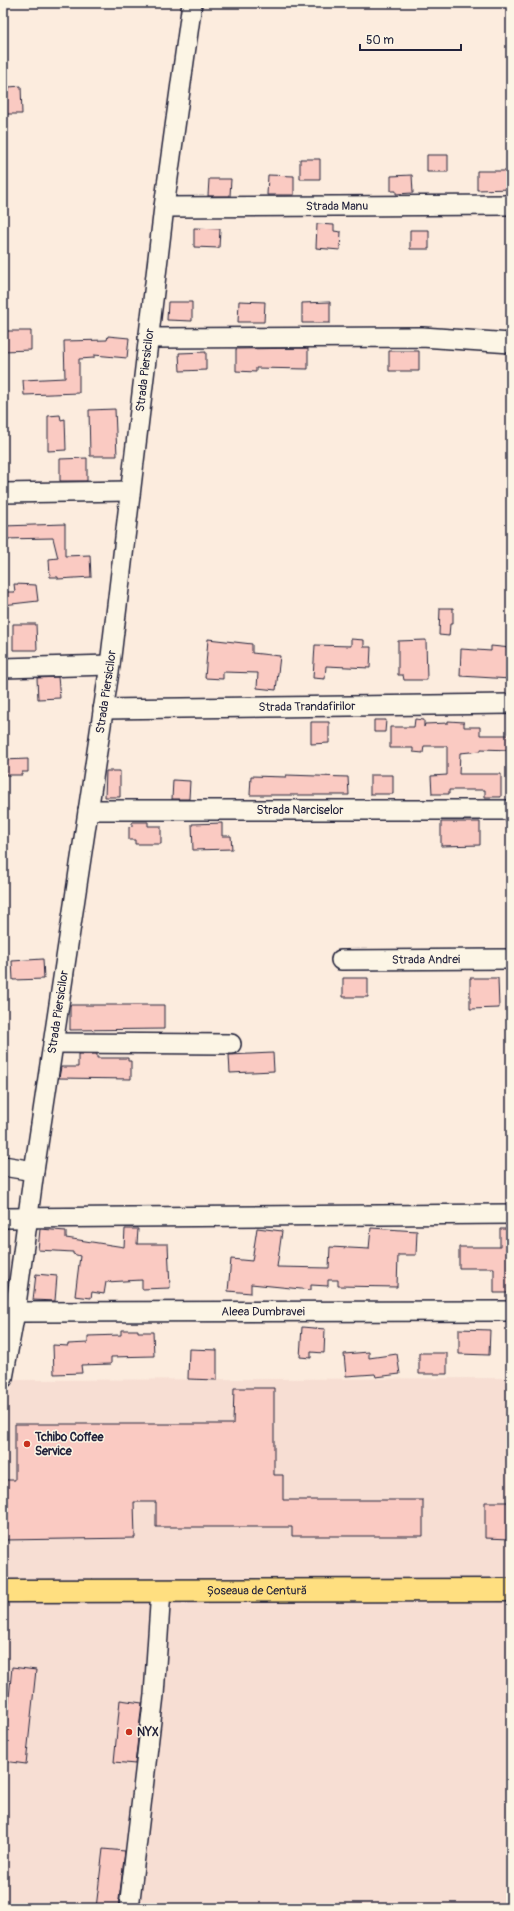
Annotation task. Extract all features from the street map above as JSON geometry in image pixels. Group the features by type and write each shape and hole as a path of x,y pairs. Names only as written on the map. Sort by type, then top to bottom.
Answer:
{"main road":[{"name":"Șoseaua de Centură","path":"3,1591 511,1590"}],"street":[{"name":"Strada Piersicilor","path":"3,1378 15,1312 27,1216 110,665 164,207 192,3"},
{"name":"Strada Manu","path":"164,207 511,205"},
{"path":"148,338 422,337 511,343"},
{"path":"3,493 130,491"},
{"path":"3,668 110,665"},
{"name":"Strada Trandafirilor","path":"103,709 511,704"},
{"name":"Strada Narciselor","path":"88,810 511,810"},
{"name":"Strada Andrei","path":"341,960 511,959"},
{"path":"53,1043 231,1044"},
{"path":"3,1166 34,1172"},
{"path":"3,1218 27,1216 511,1214"},
{"name":"Aleea Dumbravei","path":"15,1312 511,1311"},
{"path":"129,1908 154,1695 161,1590"}],"shaded area":[{"path":"511,1378 511,1908 3,1908 3,1411 14,1380"}],"building":[{"path":"21,86 22,114 4,114 4,91 9,91 9,87"},
{"path":"427,155 448,155 448,172 427,172"},
{"path":"300,159 320,159 320,179 300,179"},
{"path":"477,171 511,171 511,189 477,190"},
{"path":"268,175 294,176 294,195 267,195"},
{"path":"412,175 413,193 396,194 396,191 391,191 391,176"},
{"path":"209,179 231,179 230,196 208,196"},
{"path":"317,224 334,225 334,231 341,232 340,250 316,248"},
{"path":"194,228 220,229 219,248 194,247"},
{"path":"410,230 429,230 429,249 410,249"},
{"path":"239,301 265,302 264,322 238,322"},
{"path":"168,302 192,302 192,321 167,320"},
{"path":"330,302 330,323 302,323 302,303"},
{"path":"3,331 31,331 31,350 3,351"},
{"path":"108,336 129,338 127,358 94,355 94,358 79,359 79,393 24,395 23,380 65,378 64,341 107,340"},
{"path":"308,348 308,369 256,368 256,372 236,371 236,349"},
{"path":"389,351 419,351 419,371 389,371"},
{"path":"206,352 206,370 180,371 179,353"},
{"path":"115,409 117,456 90,456 89,410"},
{"path":"60,415 61,420 65,419 66,450 48,451 48,416"},
{"path":"87,458 87,481 60,481 60,459"},
{"path":"65,524 65,556 90,555 91,577 58,579 58,577 50,577 49,559 58,558 53,538 3,539 3,526"},
{"path":"14,584 36,585 38,601 3,605 3,592 15,592"},
{"path":"440,608 453,608 453,624 450,624 449,636 439,635"},
{"path":"13,624 36,624 37,650 13,650"},
{"path":"208,639 252,644 252,653 280,656 276,690 257,688 258,673 223,672 223,679 205,678"},
{"path":"351,639 364,640 364,647 371,647 370,668 326,666 325,679 313,678 315,645 351,646"},
{"path":"426,640 427,680 404,680 403,675 398,675 398,641"},
{"path":"491,646 511,648 511,679 460,676 461,649 491,651"},
{"path":"58,677 60,698 38,699 37,678"},
{"path":"415,719 424,720 424,727 425,724 448,723 448,721 464,722 464,727 480,727 480,735 511,735 511,750 481,749 481,751 460,753 459,774 501,774 501,797 485,797 485,790 449,790 449,794 432,794 431,776 447,775 447,746 424,746 423,753 413,752 413,748 390,748 390,727 414,727"},
{"path":"374,720 386,720 385,732 374,732"},
{"path":"311,722 329,722 329,743 311,744"},
{"path":"28,759 28,772 22,772 22,775 6,775 6,773 3,773 3,760"},
{"path":"106,771 120,771 120,797 105,797"},
{"path":"286,775 348,777 349,795 250,795 251,776 286,777"},
{"path":"370,775 393,775 393,794 370,794"},
{"path":"173,780 190,781 189,799 172,799"},
{"path":"132,822 148,822 148,826 161,826 161,844 135,844 135,840 129,840 129,827 132,826"},
{"path":"441,822 480,822 480,845 441,846"},
{"path":"222,823 222,836 231,836 232,849 193,850 192,824"},
{"path":"43,959 44,979 13,980 12,961"},
{"path":"343,978 368,978 368,997 343,997"},
{"path":"470,978 498,978 499,1008 470,1009"},
{"path":"70,1005 164,1005 164,1029 70,1030"},
{"path":"273,1053 274,1071 230,1073 229,1055"},
{"path":"78,1054 97,1054 97,1058 128,1058 128,1061 131,1061 131,1079 59,1078 61,1067 78,1067"},
{"path":"257,1228 282,1231 277,1267 329,1268 330,1247 369,1249 371,1228 417,1231 416,1255 398,1255 397,1287 338,1286 338,1280 328,1280 328,1286 311,1285 311,1290 251,1284 251,1293 228,1291 231,1259 252,1261"},
{"path":"40,1229 66,1231 66,1238 124,1247 125,1229 138,1229 137,1244 168,1244 170,1288 142,1289 142,1280 106,1282 104,1294 92,1292 91,1298 75,1296 80,1256 73,1254 73,1252 38,1250"},
{"path":"500,1229 511,1229 511,1293 494,1293 494,1268 459,1268 459,1247 500,1247"},
{"path":"36,1274 57,1276 55,1301 33,1300"},
{"path":"302,1327 325,1329 324,1353 311,1352 311,1358 300,1357"},
{"path":"459,1329 490,1330 489,1355 459,1354"},
{"path":"121,1330 153,1332 154,1356 111,1357 111,1364 81,1365 82,1373 54,1374 53,1345 68,1346 68,1344 88,1343 88,1336 121,1335"},
{"path":"189,1349 217,1350 217,1380 188,1379"},
{"path":"369,1352 369,1358 397,1354 400,1374 376,1377 375,1374 346,1376 344,1354"},
{"path":"419,1353 447,1353 447,1374 419,1374"},
{"path":"234,1388 274,1388 274,1475 283,1475 283,1500 423,1500 423,1536 292,1536 292,1527 156,1527 156,1502 134,1502 135,1538 3,1540 3,1480 15,1480 15,1424 233,1424"},
{"path":"485,1502 511,1502 511,1539 485,1538"},
{"path":"12,1667 36,1670 26,1764 3,1761"},
{"name":"NYX","path":"120,1700 142,1703 135,1764 114,1762"},
{"path":"103,1849 125,1851 118,1908 96,1908"}],"place":[{"name":"Tchibo Coffee Service","path":"27,1444"},
{"name":"NYX","path":"129,1732"}]}
